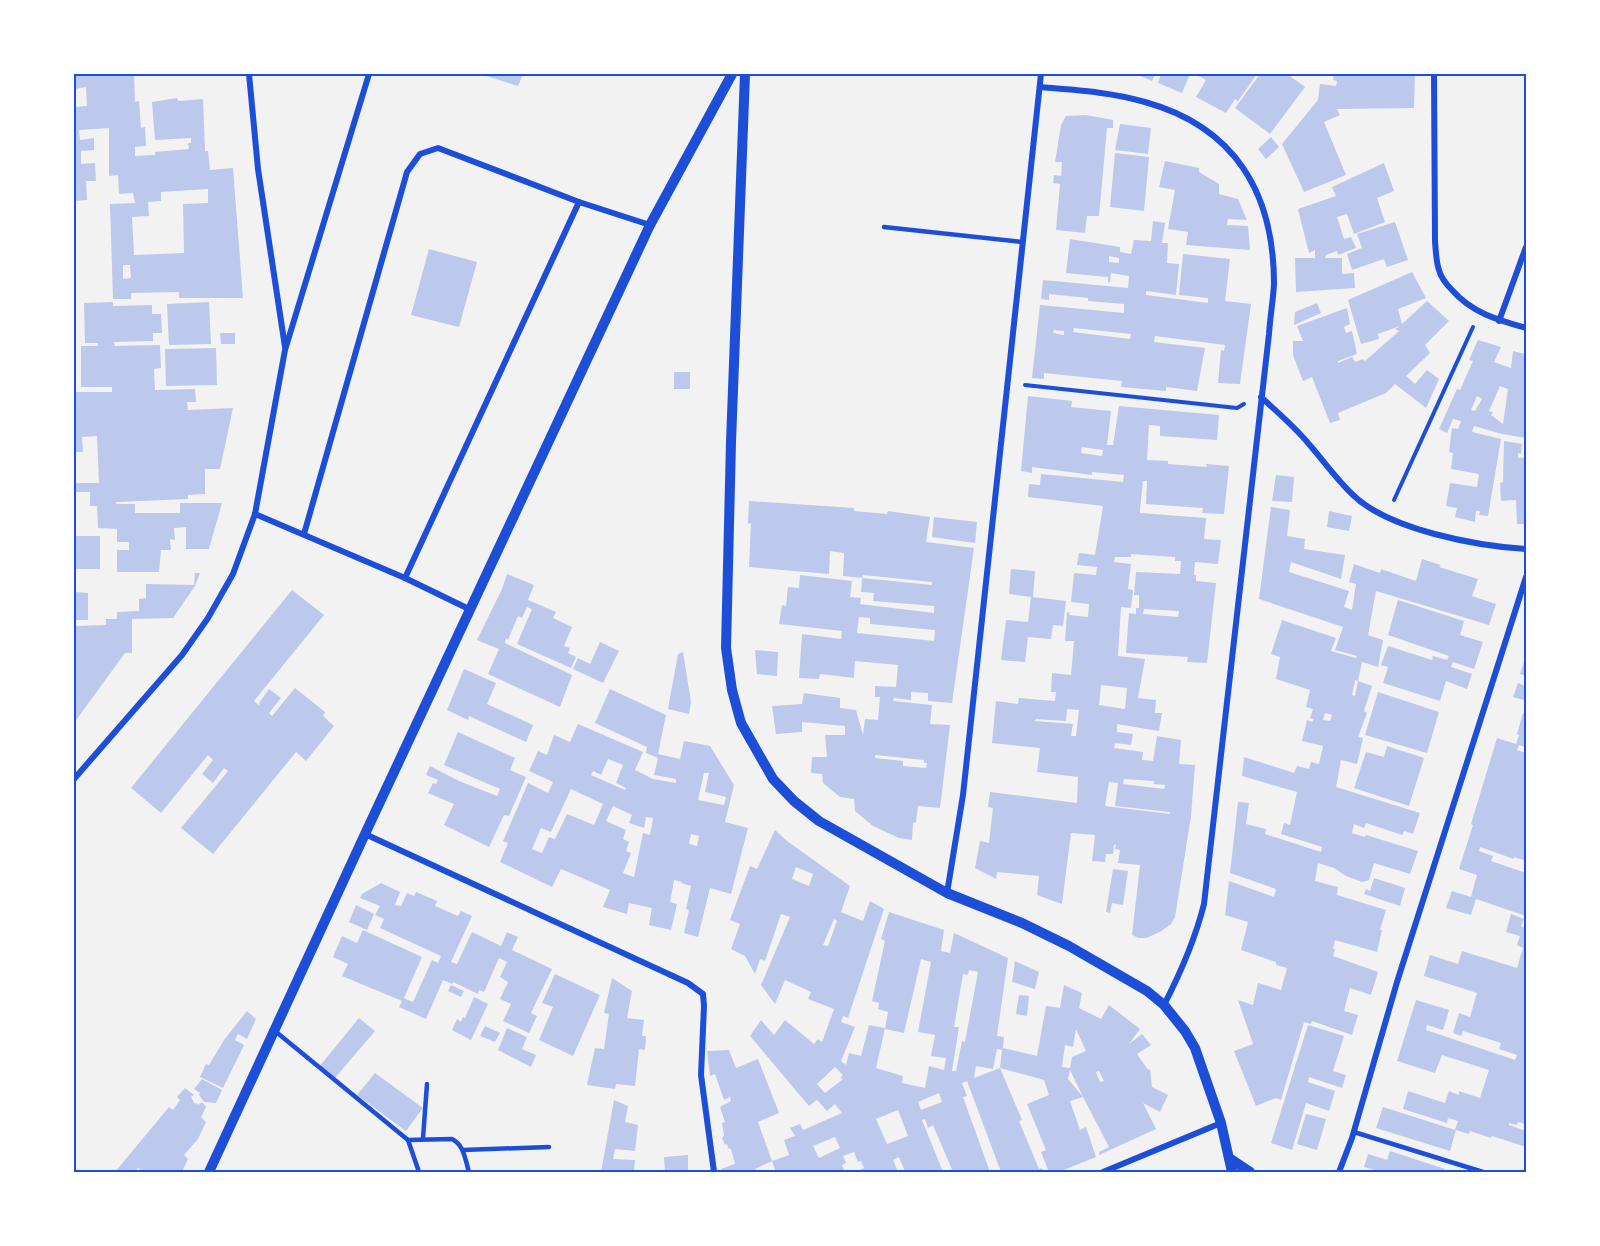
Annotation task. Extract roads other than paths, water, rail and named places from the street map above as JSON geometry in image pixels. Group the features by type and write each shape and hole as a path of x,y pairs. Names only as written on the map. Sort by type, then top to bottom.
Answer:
{"street":[{"path":"249,74 258,169 285,350"},
{"path":"74,779 182,655 208,618 233,574 255,514 285,350 369,74"},
{"path":"209,1173 650,225 732,74"},
{"path":"745,74 731,442 726,648 732,690 741,723 773,779 794,801 819,821 947,893 1022,923 1069,946 1148,991 1164,1005 1185,1031 1195,1048 1221,1123 1232,1173"},
{"path":"947,893 963,795 1041,74"},
{"path":"1434,74 1435,242 1438,270 1443,280 1459,298 1479,312 1499,321 1527,328"},
{"path":"1040,87 1096,92 1145,102 1184,116 1230,148 1248,173 1266,216 1274,285 1204,904 1196,936 1164,1005"},
{"path":"304,534 407,172 414,159 420,154 438,148 579,202 650,225"},
{"path":"405,578 579,202"},
{"path":"1499,321 1527,247"},
{"path":"1262,397 1307,441 1353,496 1371,509 1413,528 1504,548 1527,549"},
{"path":"255,514 405,578 471,610"},
{"path":"1339,1173 1354,1132 1397,982 1527,577"},
{"path":"365,834 688,983 703,994 701,1075 714,1173"},
{"path":"1103,1173 1221,1123"},
{"path":"1228,1158 1250,1173"}],"lane":[{"path":"884,227 1023,242"},
{"path":"275,1031 408,1140 419,1173"},
{"path":"423,1138 427,1084"},
{"path":"1354,1132 1483,1173"},
{"path":"408,1140 452,1139 463,1150 469,1173"},
{"path":"463,1150 549,1147"}]}
